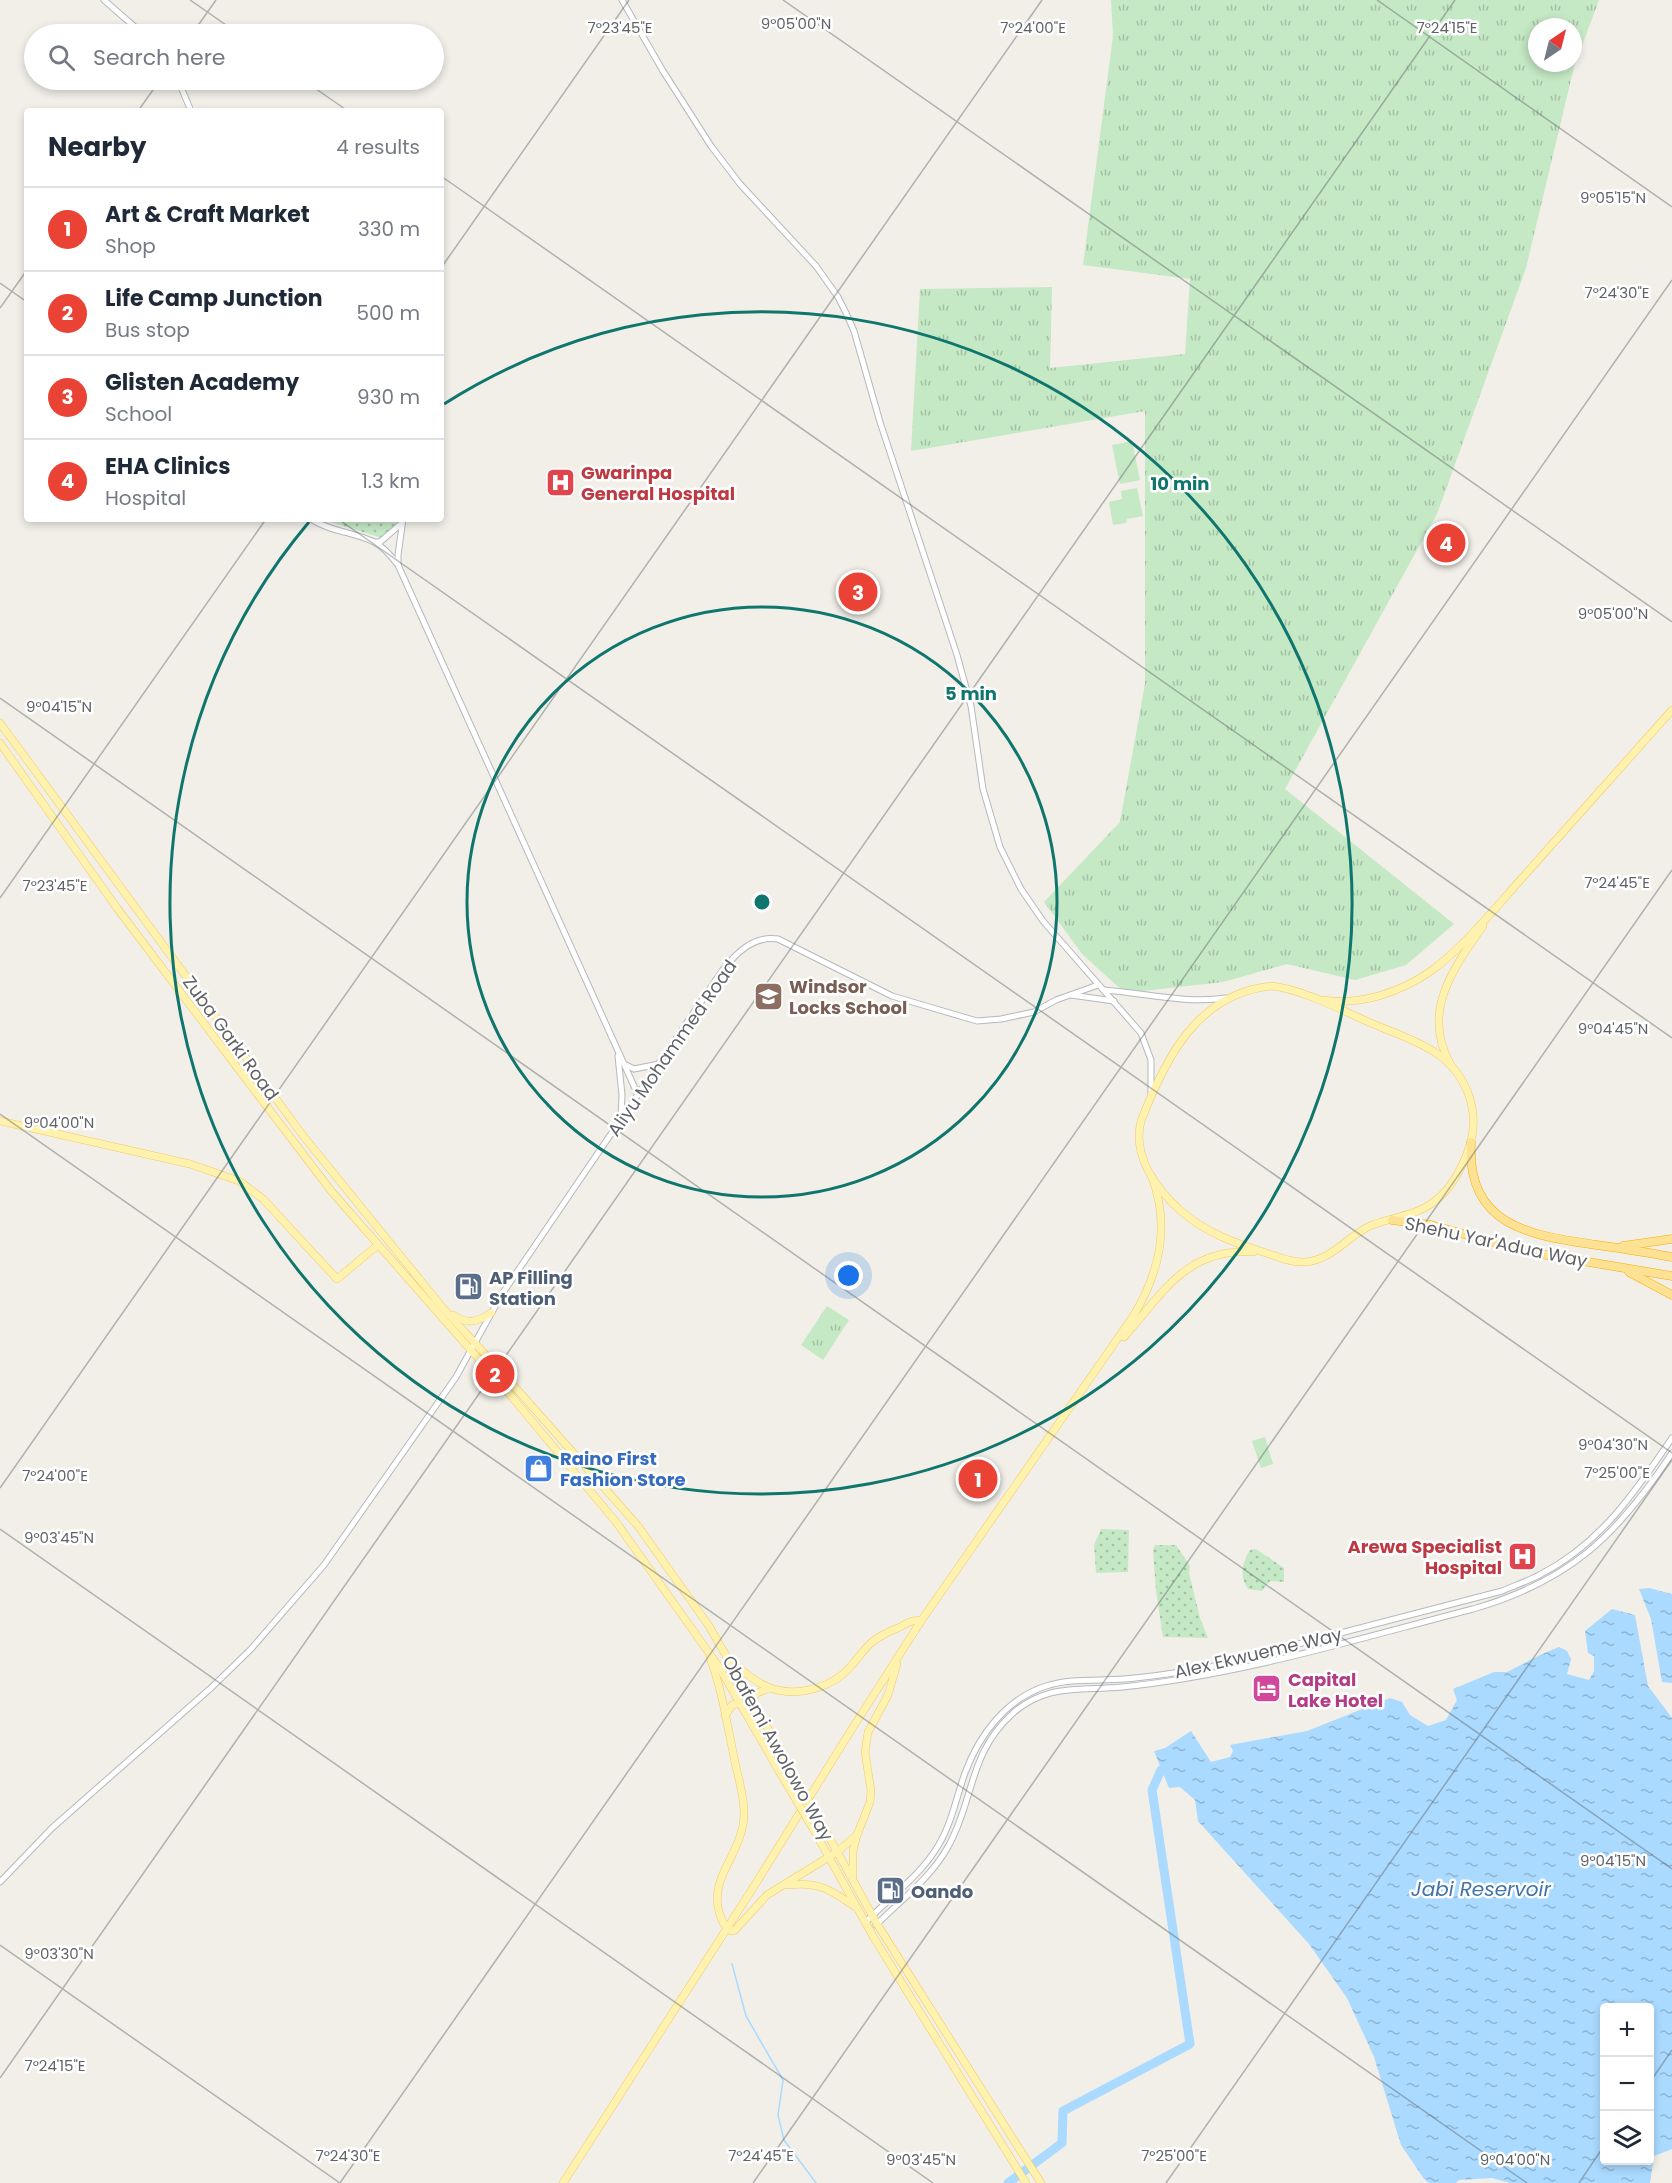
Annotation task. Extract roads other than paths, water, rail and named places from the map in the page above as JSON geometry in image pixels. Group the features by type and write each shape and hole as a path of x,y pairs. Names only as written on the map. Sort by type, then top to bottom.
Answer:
{"highway":[{"name":"Shehu Yar'Adua Way","path":"1471,1142 1471,1167 1478,1189 1492,1209 1512,1225 1541,1236 1672,1257"},
{"name":"Shehu Yar'Adua Way","path":"1392,1220 1418,1222 1529,1252 1672,1276"},
{"path":"1605,1246 1645,1244 1672,1239"},
{"path":"1617,1267 1641,1277 1672,1296"}],"main road":[{"path":"1309,997 1326,1001 1355,1000 1390,993 1432,971 1500,903 1672,710"},
{"name":"Zuba Garki Road","path":"0,723 304,1137 442,1307 475,1343"},
{"name":"Zuba Garki Road","path":"0,743 117,908 333,1192 470,1351"},
{"path":"1152,1177 1174,1205 1199,1226 1227,1240 1298,1262 1315,1260 1333,1252 1362,1230 1416,1212 1442,1196 1456,1177 1471,1142 1473,1115 1468,1091 1440,1038 1438,1021 1445,988 1459,960 1500,903"},
{"path":"563,2183 921,1621 1107,1357 1145,1297 1160,1250 1162,1220 1158,1192 1143,1161 1138,1139 1141,1121 1151,1096 1180,1041 1206,1014 1234,996 1272,986 1309,997 1418,1043 1437,1054 1455,1070"},
{"path":"0,1121 190,1164 239,1181 263,1199 337,1279 378,1245"},
{"path":"1107,1357 1170,1282 1186,1269 1206,1259 1227,1253 1266,1253"},
{"path":"442,1307 457,1318 472,1323 491,1313"},
{"name":"Obafemi Awolowo Way","path":"475,1343 638,1527 709,1626 730,1660 746,1705 779,1771 870,1931 1026,2183"},
{"name":"Obafemi Awolowo Way","path":"470,1351 512,1397 616,1522 746,1705 760,1714 872,1916 1041,2183"},
{"path":"725,1716 732,1705 746,1705 762,1689 801,1691 824,1686 843,1674 870,1643 880,1636 910,1622 921,1621"},
{"path":"704,1644 716,1677 745,1811 741,1839 722,1873 717,1891 722,1921 727,1928 731,1931 735,1930 760,1901 837,1852 857,1834"},
{"path":"730,1660 751,1678 769,1688"},
{"path":"853,1882 852,1861 857,1834 870,1802 871,1791 865,1752 868,1732 888,1695 898,1660"},
{"path":"782,1886 802,1883 824,1887 858,1908"}],"street":[{"path":"104,0 131,24"},
{"path":"622,0 711,147 755,200 816,266 838,297 846,313 854,331 883,431 960,666 971,706 983,789 1000,846 1032,907 1133,1023 1147,1046 1152,1071 1151,1096"},
{"path":"182,90 190,108"},
{"path":"317,522 375,542 380,542 401,522"},
{"path":"398,565 403,522"},
{"path":"375,542 398,565 638,1095"},
{"name":"Aliyu Mohammed Road","path":"0,1882 52,1828 212,1687 251,1649 324,1565 455,1380 491,1313 658,1064 729,962 745,947 768,938 787,942 892,996 977,1021 1034,1012 1069,995"},
{"path":"1069,995 1098,985"},
{"path":"1103,990 1183,1000 1234,996"},
{"path":"1069,995 1114,1001"},
{"path":"618,1051 622,1107 619,1123"},
{"path":"624,1064 634,1069 658,1064"},
{"name":"Alex Ekwueme Way","path":"866,1922 916,1874 937,1848 951,1820 966,1772 977,1747 991,1725 1017,1701 1038,1689 1059,1683 1160,1676 1210,1667 1502,1591 1540,1575 1559,1564 1596,1535 1626,1503 1672,1438"},
{"name":"Alex Ekwueme Way","path":"870,1931 925,1878 944,1855 955,1834 973,1774 983,1751 1003,1723 1030,1701 1059,1690 1144,1685 1212,1675 1473,1609 1504,1599 1555,1575 1592,1550 1621,1521 1672,1453"}],"water":[{"path":"1649,1588 1672,1594 1672,1683 1662,1682 1651,1619 1639,1589"},
{"name":"Jabi Reservoir","path":"1612,1609 1635,1615 1648,1686 1672,1718 1672,2149 1654,2156 1654,2003 1600,2003 1600,2165 1653,2165 1650,2183 1510,2183 1492,2178 1459,2180 1456,2183 1429,2183 1401,2145 1374,2057 1347,1998 1309,1944 1198,1821 1195,1800 1180,1787 1169,1788 1154,1751 1165,1748 1191,1731 1211,1762 1230,1757 1233,1751 1230,1745 1307,1731 1390,1698 1402,1702 1410,1715 1428,1726 1446,1720 1457,1700 1453,1689 1494,1672 1507,1672 1559,1647 1567,1651 1571,1659 1567,1674 1589,1680 1594,1671 1594,1656 1588,1653 1585,1631"}],"waterway":[{"path":"1008,2183 1062,2143 1063,2111 1190,2044 1152,1790 1161,1770"},
{"path":"732,1964 746,2016 783,2080 778,2115 784,2140 816,2183"}],"place":[{"name":"Gwarinpa General Hospital","path":"560,482"},
{"name":"EHA Clinics","path":"1446,543"},
{"name":"Glisten Academy","path":"858,592"},
{"name":"Windsor Locks School","path":"768,996"},
{"name":"AP Filling Station","path":"468,1287"},
{"name":"Life Camp Junction","path":"495,1374"},
{"name":"Raino First Fashion Store","path":"539,1468"},
{"name":"Art & Craft Market","path":"978,1479"},
{"name":"Arewa Specialist Hospital","path":"1523,1556"},
{"name":"Capital Lake Hotel","path":"1267,1689"},
{"name":"Oando","path":"890,1891"}]}
